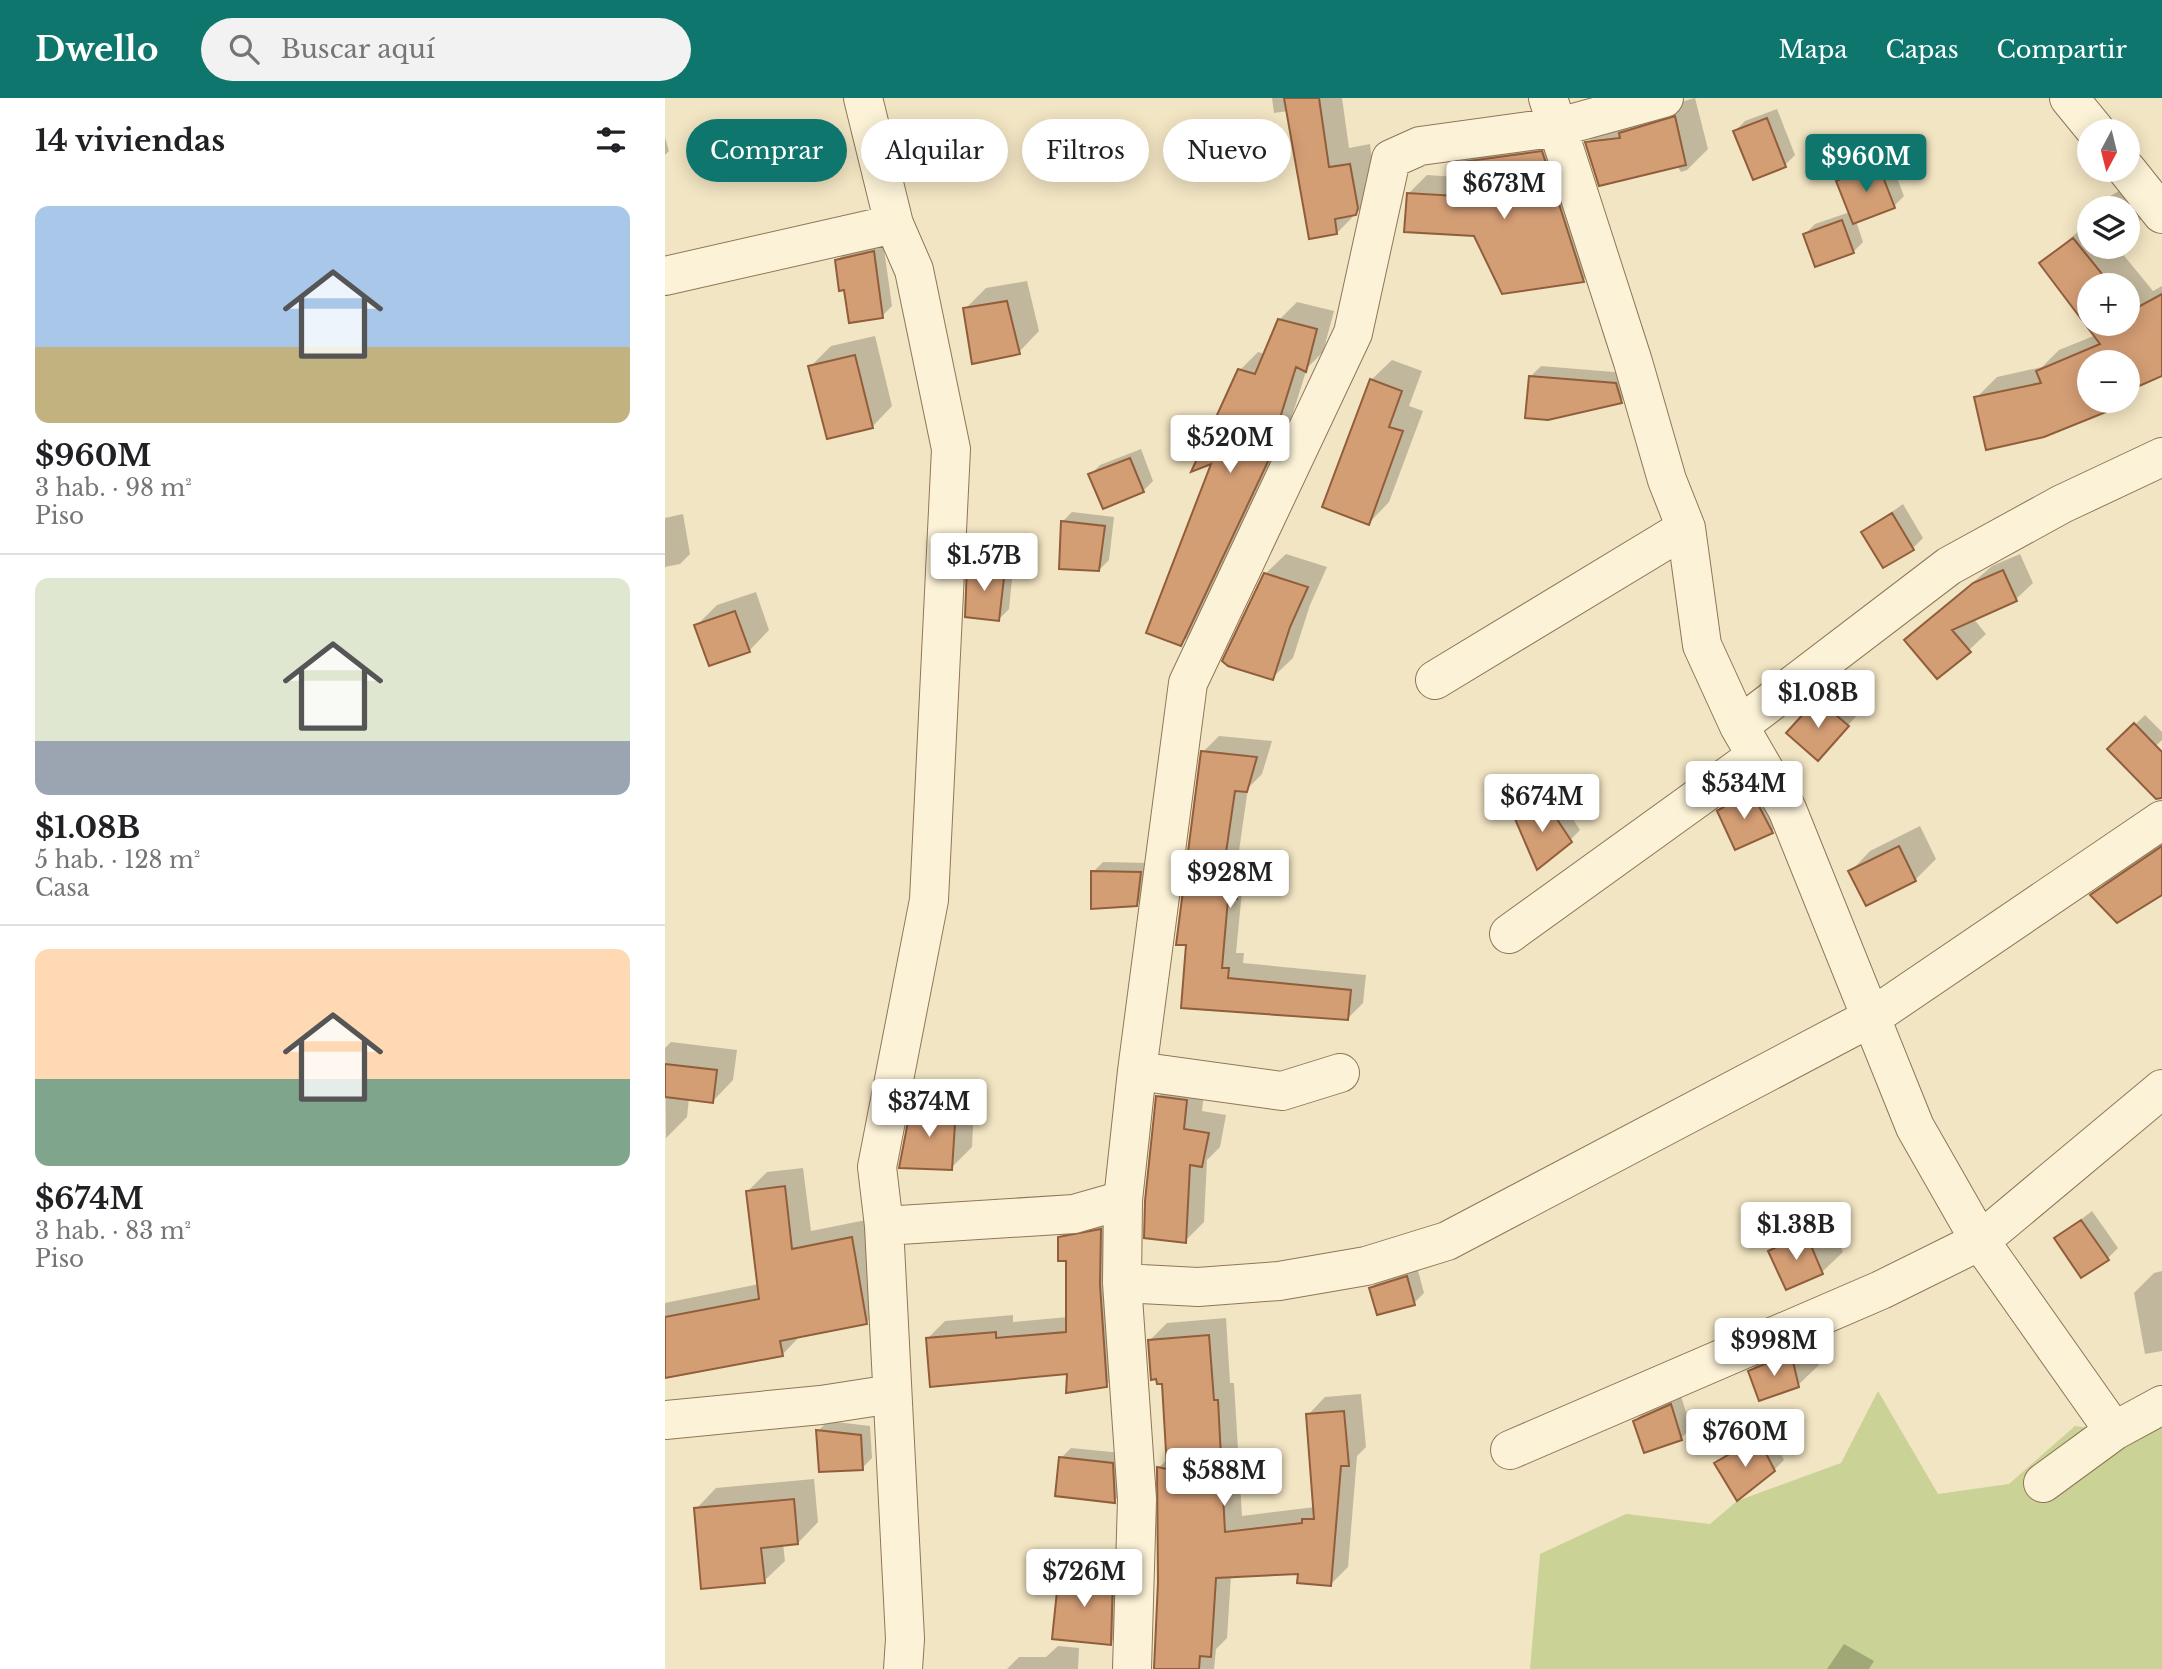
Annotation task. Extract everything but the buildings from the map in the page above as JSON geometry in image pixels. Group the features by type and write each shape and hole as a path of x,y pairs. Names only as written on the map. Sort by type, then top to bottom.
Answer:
{"street":[{"path":"863,98 894,224 915,270 951,449 929,900 877,1167 884,1226 905,1639 903,1669"},
{"path":"1132,1669 1137,1499 1122,1283 1123,1199 1137,1071 1188,683 1353,333 1391,159 1420,146 1553,113 1664,98"},
{"path":"2069,98 2086,119"},
{"path":"1553,113 1633,362 1667,480 1686,528 1702,645 1748,741 1787,809 1915,1126 1980,1241 2114,1431"},
{"path":"2140,168 2162,214"},
{"path":"665,276 894,224"},
{"path":"1509,934 1748,741 1949,566 2062,504 2162,457"},
{"path":"1435,680 1686,528"},
{"path":"1122,1283 1198,1287 1279,1281 1366,1266 1447,1241 1872,1017 2162,820"},
{"path":"1137,1071 1282,1091 1340,1073"},
{"path":"1510,1450 1881,1290 1980,1241 2162,1089"},
{"path":"884,1226 1075,1214 1123,1199"},
{"path":"665,1420 821,1405 892,1394"},
{"path":"2043,1483 2114,1431 2162,1405"}],"green space":[{"path":"1878,1391 1938,1494 2009,1484 2075,1426 2143,1435 2162,1426 2162,1669 1530,1669 1540,1554 1626,1514 1710,1524 1737,1501 1841,1463"}]}
